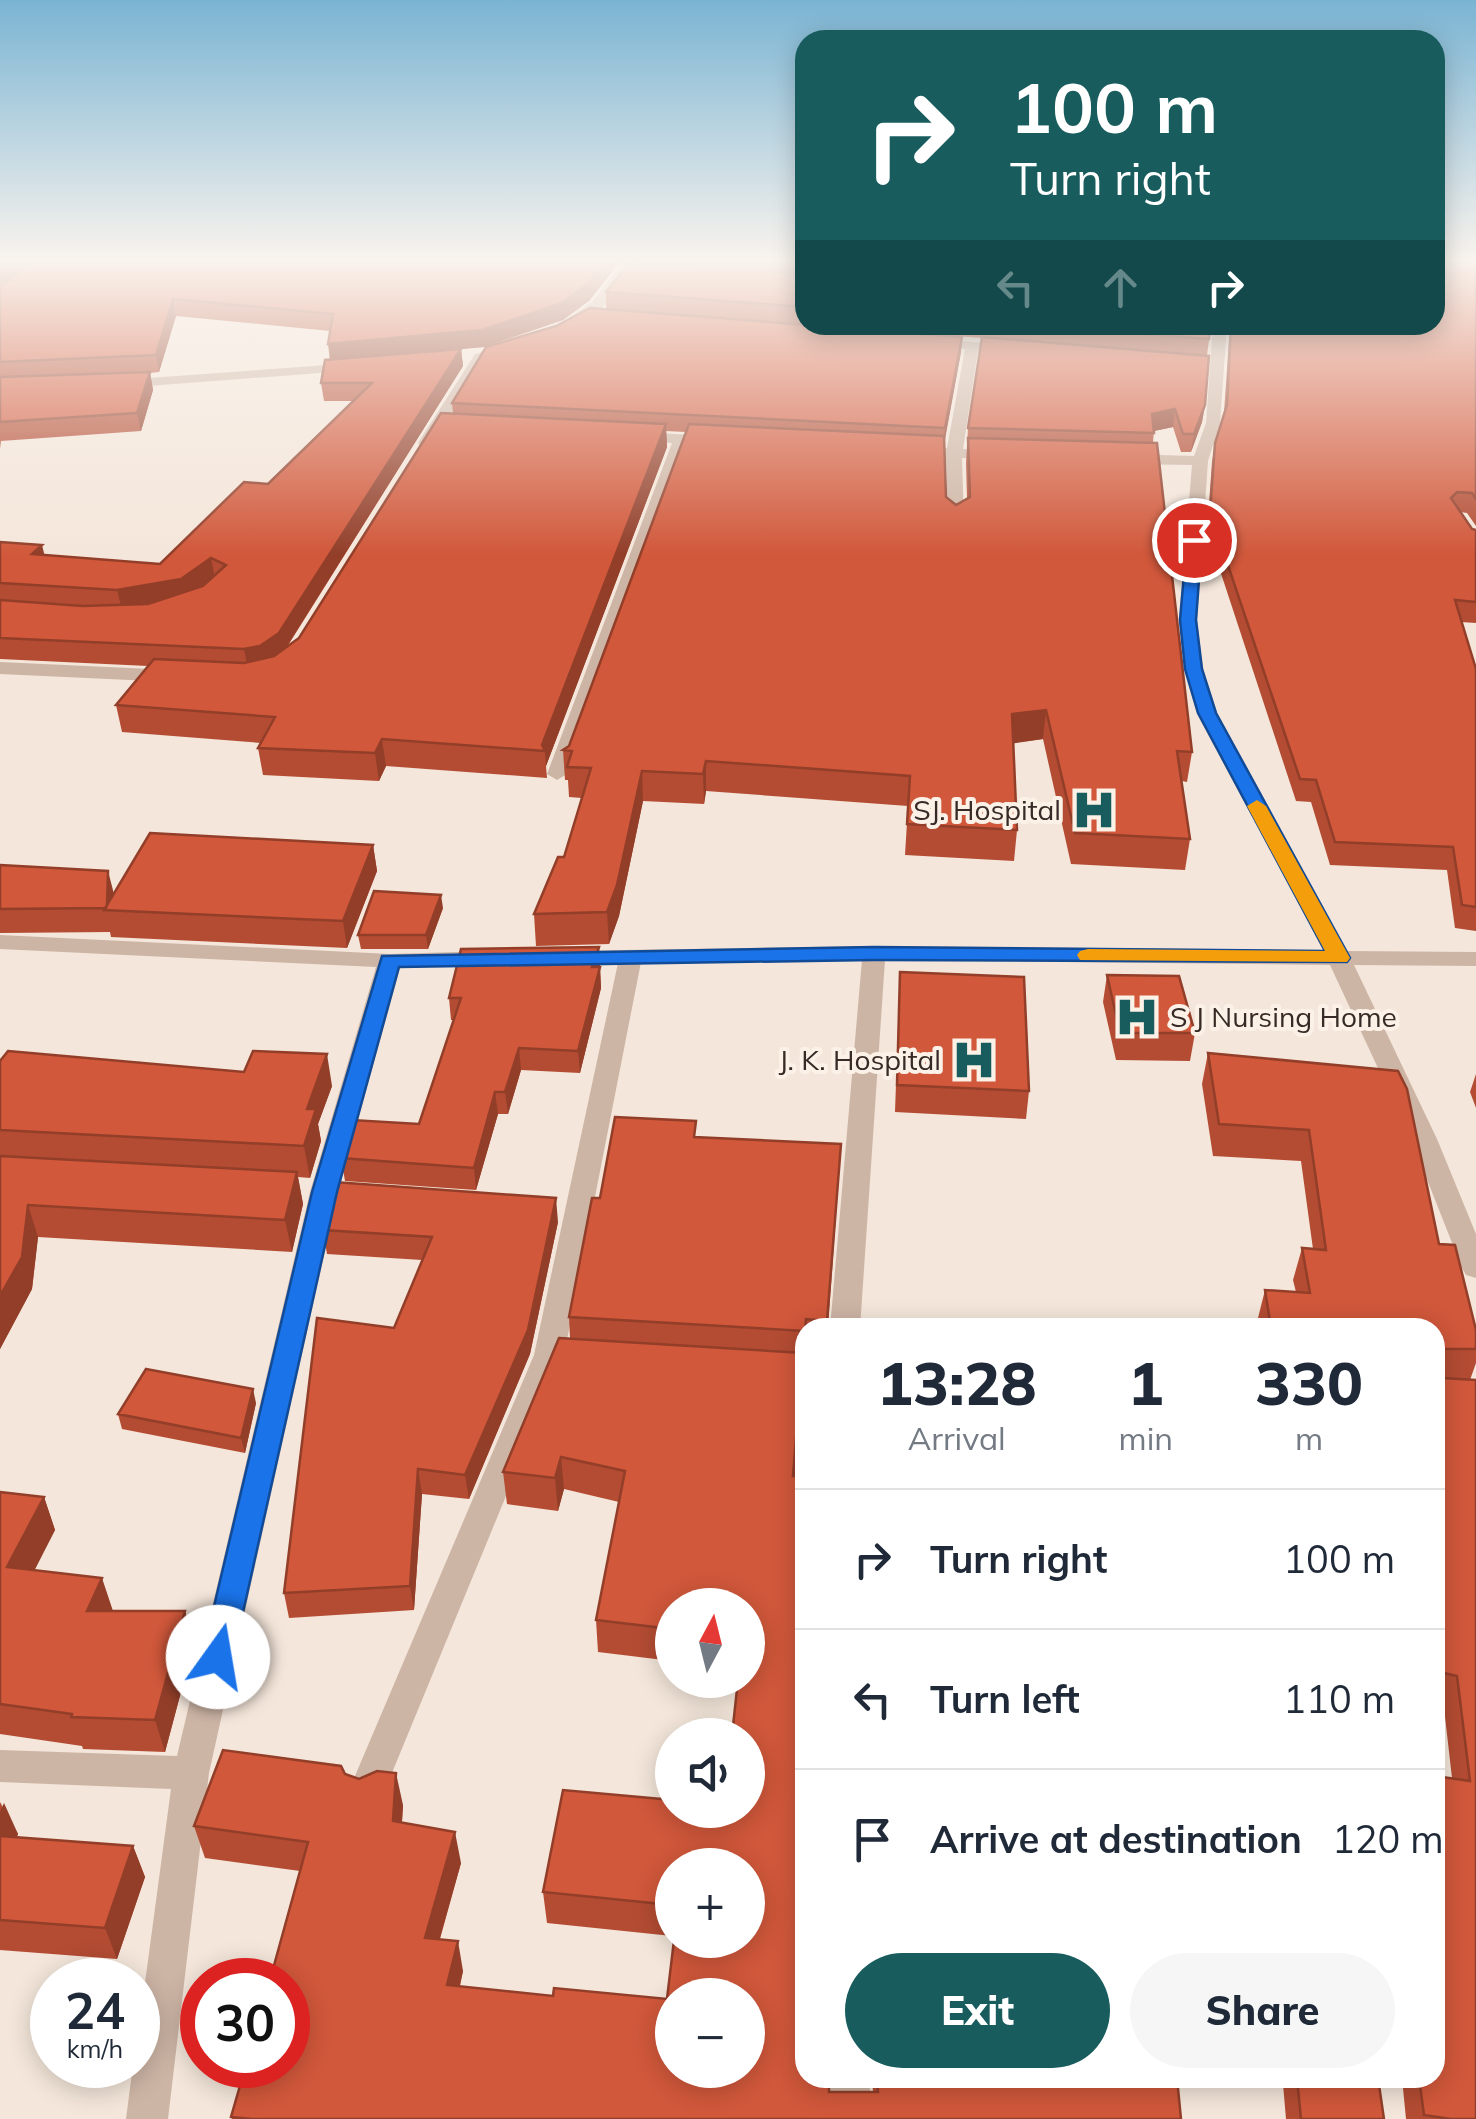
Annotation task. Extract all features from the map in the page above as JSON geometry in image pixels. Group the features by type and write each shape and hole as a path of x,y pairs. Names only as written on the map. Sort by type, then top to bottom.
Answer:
{"street":[{"path":"415,460 479,358"},
{"path":"956,523 954,454 970,358"},
{"path":"1210,358 1213,422 1200,461 1188,620 1194,669 1207,713 1339,958 1424,1139 1476,1268"},
{"path":"102,384 364,366"},
{"path":"436,427 454,428"},
{"path":"624,436 740,442"},
{"path":"557,774 681,439"},
{"path":"896,451 1011,456"},
{"path":"1106,458 1200,461"},
{"path":"0,668 190,677"},
{"path":"0,942 390,961 631,954 874,953 1476,959"},
{"path":"845,1318 874,953"},
{"path":"367,1790 559,1356 568,1210 631,954"},
{"path":"148,2119 191,1773 324,1192 390,961"},
{"path":"0,1766 191,1773"},
{"path":"850,2088 851,2119"}],"building":[{"path":"0,358 92,358 0,362"},
{"path":"455,358 279,633 260,646 244,649 0,638 0,600 83,606 148,604 203,586 226,565 211,558 181,579 117,590 0,583 0,542 42,545 32,554 160,564 244,482 268,484 372,383 321,383 325,360"},
{"path":"479,358 958,358 945,428 452,403"},
{"path":"979,358 1209,358 1205,405 1194,434 1183,434 1175,409 1152,414 1154,433 968,428"},
{"path":"1229,358 1476,358 1476,499 1472,493 1457,492 1451,498 1476,530 1476,602 1455,600 1476,669 1476,907 1462,905 1453,847 1335,842 1316,780 1300,779 1210,512 1215,443 1227,405"},
{"path":"150,372 137,413 0,422 0,377"},
{"path":"441,413 666,424 542,745 545,751 382,739 375,753 258,748 275,717 116,705 154,659 244,663 274,656 299,638"},
{"path":"689,424 944,436 946,497 956,505 970,497 968,438 1157,443 1192,752 1177,751 1190,839 1075,833 1046,710 1012,714 1017,830 907,824 910,776 706,761 703,774 642,771 617,885 607,912 534,914 558,857 564,857 591,768 567,767 572,751 563,750 569,746"},
{"path":"150,833 373,845 343,921 104,910"},
{"path":"0,865 108,871 106,908 0,909"},
{"path":"374,891 441,895 426,935 358,935"},
{"path":"599,947 592,967 600,967 578,1051 519,1048 505,1092 495,1092 474,1168 341,1158 352,1120 419,1124 461,998 449,998 461,949"},
{"path":"900,972 1024,977 1029,1091 897,1085"},
{"path":"1107,975 1179,976 1195,1033 1120,1033"},
{"path":"8,1051 244,1072 253,1051 327,1054 307,1109 316,1109 304,1146 0,1130 0,1061"},
{"path":"1208,1053 1398,1071 1407,1089 1439,1244 1455,1245 1476,1330 1476,1349 1445,1349 1445,1318 1269,1318 1265,1290 1310,1293 1302,1248 1326,1250 1309,1130 1219,1124"},
{"path":"615,1117 696,1121 694,1137 841,1144 827,1318 795,1318 795,1330 569,1317 592,1198 600,1198"},
{"path":"0,1156 297,1172 285,1220 28,1205 22,1257 0,1296"},
{"path":"334,1182 556,1198 528,1330 465,1475 418,1469 410,1586 284,1593 317,1318 394,1328 432,1237 323,1230"},
{"path":"559,1338 795,1353 795,2088 878,2092 878,2088 1178,2088 1181,2119 231,2117 239,2088 310,2088 310,1958 276,1958 308,1842 194,1826 223,1750 341,1766 345,1774 359,1779 377,1771 396,1773 393,1821 455,1832 425,1938 458,1941 447,1985 553,1996 554,1988 655,1998 655,2088 765,2088 765,1978 669,1978 672,1958 765,1958 765,1848 655,1848 655,1903 543,1892 563,1790 655,1798 655,1828 765,1828 765,1718 734,1718 736,1698 765,1698 765,1588 655,1588 655,1627 596,1620 625,1471 561,1457 555,1478 503,1472"},
{"path":"146,1369 253,1389 241,1438 118,1414"},
{"path":"1445,1378 1476,1380 1476,2119 1424,2115 1420,2088 1445,2088 1445,1777 1470,1781 1457,1676 1445,1673"},
{"path":"0,1492 44,1497 7,1567 102,1578 87,1611 185,1611 155,1720 71,1717 72,1714 0,1704"},
{"path":"0,1836 133,1846 105,1928 0,1920"},
{"path":"1298,2088 1379,2088 1384,2119 1301,2119"}],"slow traffic":[{"path":"1088,955 1339,958 1257,806"}],"place":[{"name":"SJ. Hospital","path":"1094,810"},
{"name":"S J Nursing Home","path":"1137,1017"},
{"name":"J. K. Hospital","path":"974,1060"}],"route":[{"path":"218,1657 324,1192 390,961 631,954 874,953 1339,958 1207,713 1194,669 1188,620 1194,540"}]}
